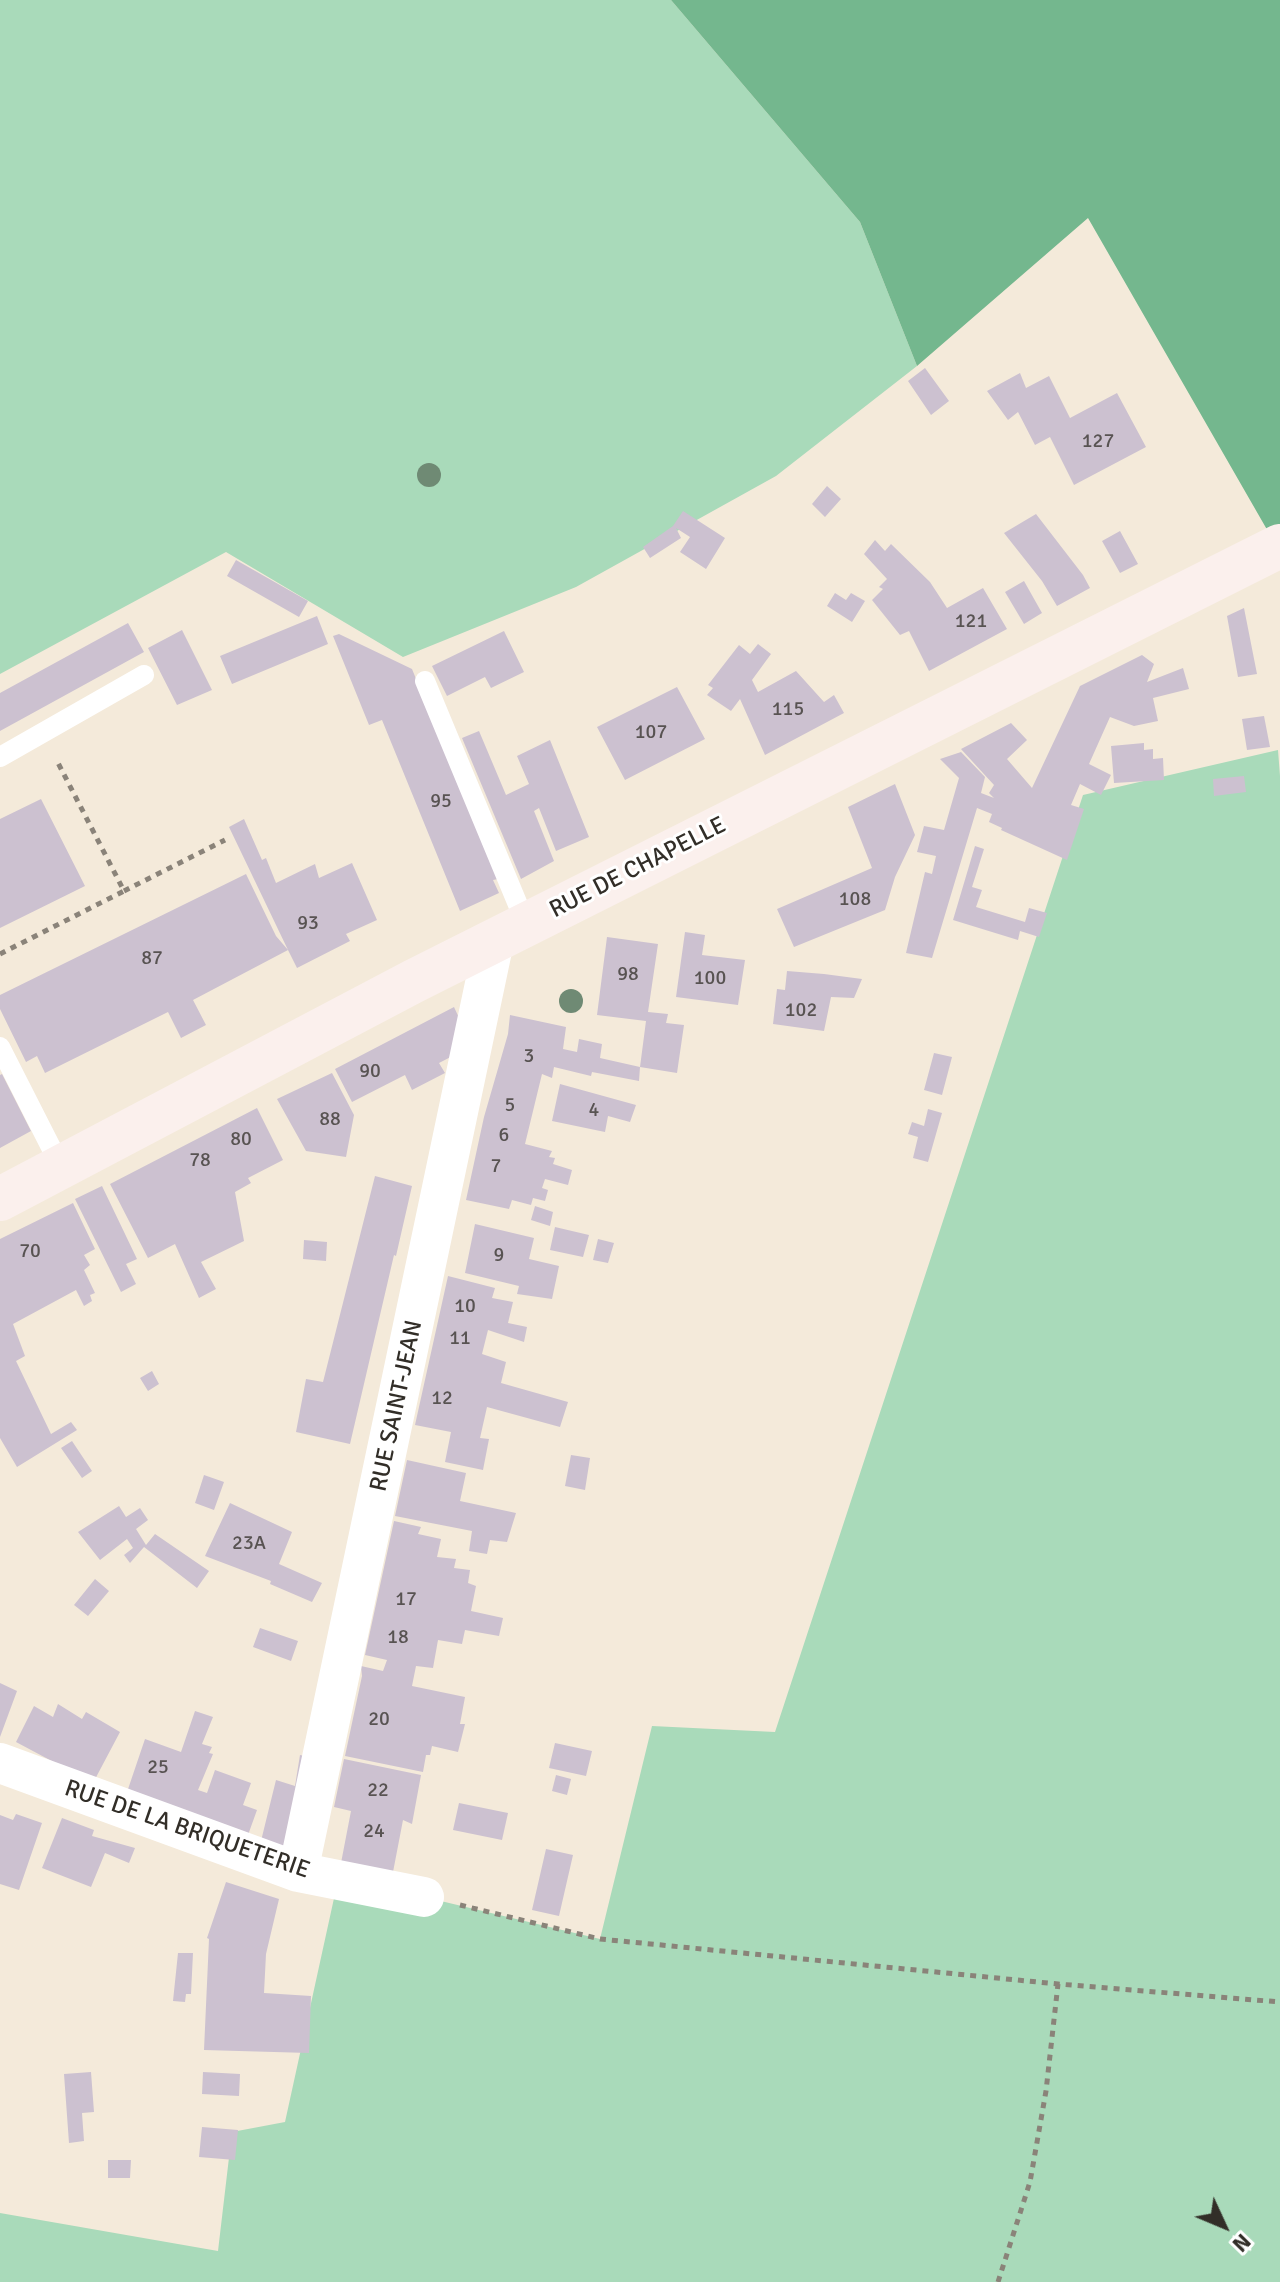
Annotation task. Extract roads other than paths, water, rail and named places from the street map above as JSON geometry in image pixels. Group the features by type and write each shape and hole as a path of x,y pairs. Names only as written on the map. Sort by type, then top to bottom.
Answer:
{"main road":[{"name":"RUE DE CHAPELLE","path":"0,1199 510,933 1280,546"}],"street":[{"name":"RUE SAINT-JEAN","path":"298,1872 510,933"},
{"name":"RUE DE LA BRIQUETERIE","path":"0,1763 298,1872 424,1897"}],"lane":[{"path":"0,757 144,675"},
{"path":"425,681 510,933"},
{"path":"0,1047 61,1167"}]}
